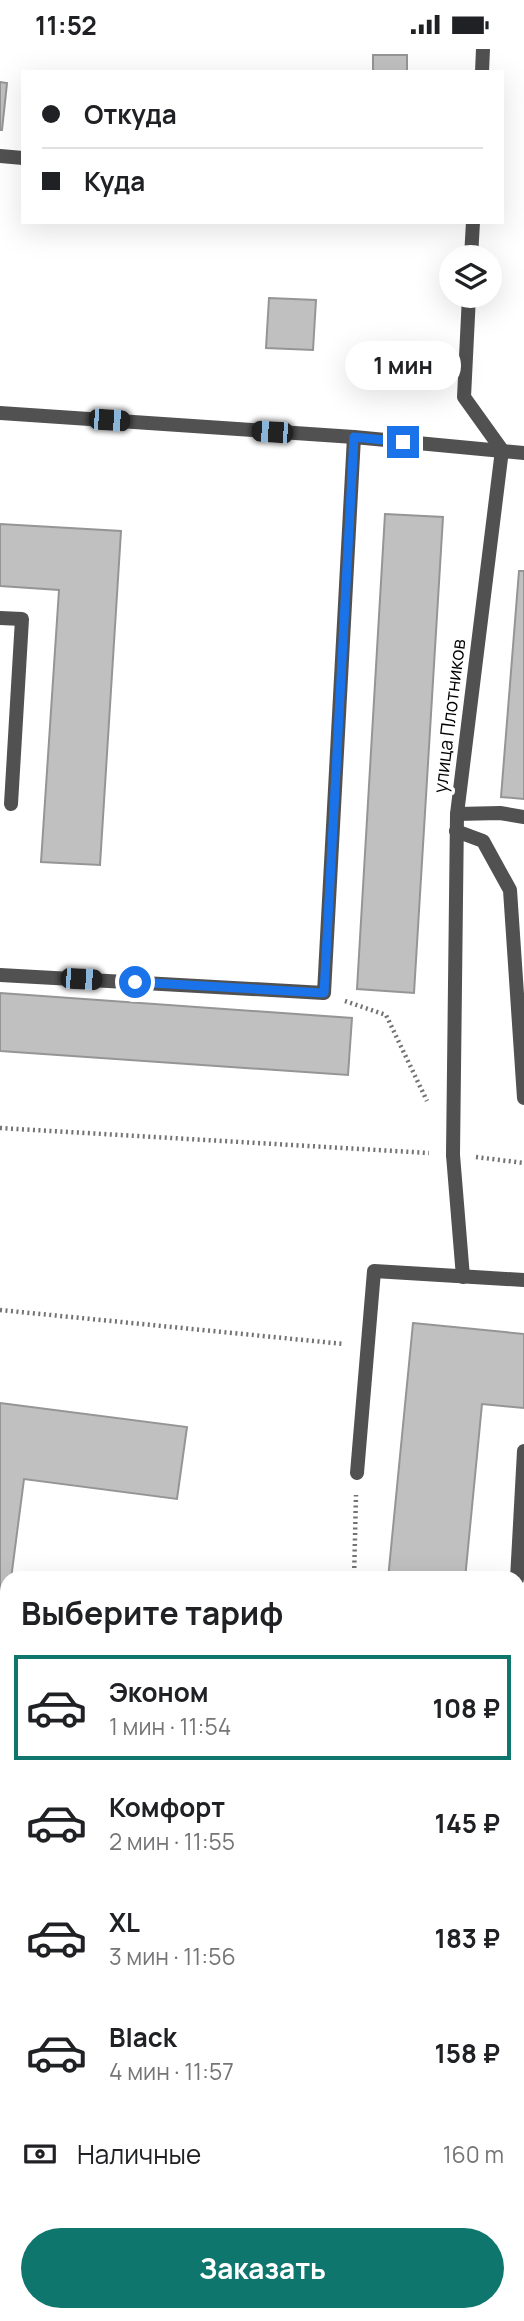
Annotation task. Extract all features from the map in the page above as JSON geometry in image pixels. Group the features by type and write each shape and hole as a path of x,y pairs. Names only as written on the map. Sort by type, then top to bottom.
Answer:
{"street":[{"path":"482,70 483,49"},
{"path":"0,156 21,158"},
{"path":"472,245 473,224"},
{"path":"468,308 464,397 502,450"},
{"path":"0,413 354,437 524,453"},
{"path":"0,975 324,993 354,437"},
{"name":"улица Плотников","path":"463,1277 453,1155 456,831 502,450"},
{"path":"0,618 22,619 11,804"},
{"path":"457,814 500,813 524,817"},
{"path":"456,831 483,841 510,890 524,1098"},
{"path":"357,1473 374,1271 524,1280"},
{"path":"517,1571 524,1451"}],"path":[{"path":"324,993 386,1015 431,1108"},
{"path":"0,1128 453,1155 524,1163"},
{"path":"0,1310 368,1347"},
{"path":"354,1571 357,1473"}],"building":[{"path":"373,55 407,55 407,70 373,70"},
{"path":"0,82 7,83 2,130 0,130"},
{"path":"269,298 316,300 313,350 266,348"},
{"path":"385,514 443,517 414,993 357,989"},
{"path":"0,524 121,531 100,865 41,862 59,590 0,586"},
{"path":"519,571 524,571 524,799 501,797"},
{"path":"0,993 352,1018 348,1075 0,1051"},
{"path":"413,1323 524,1334 524,1408 482,1404 466,1571 389,1571"},
{"path":"0,1403 187,1427 177,1499 24,1479 12,1571 0,1571"}],"route":[{"path":"135,982 324,993 354,437 403,442"}]}
